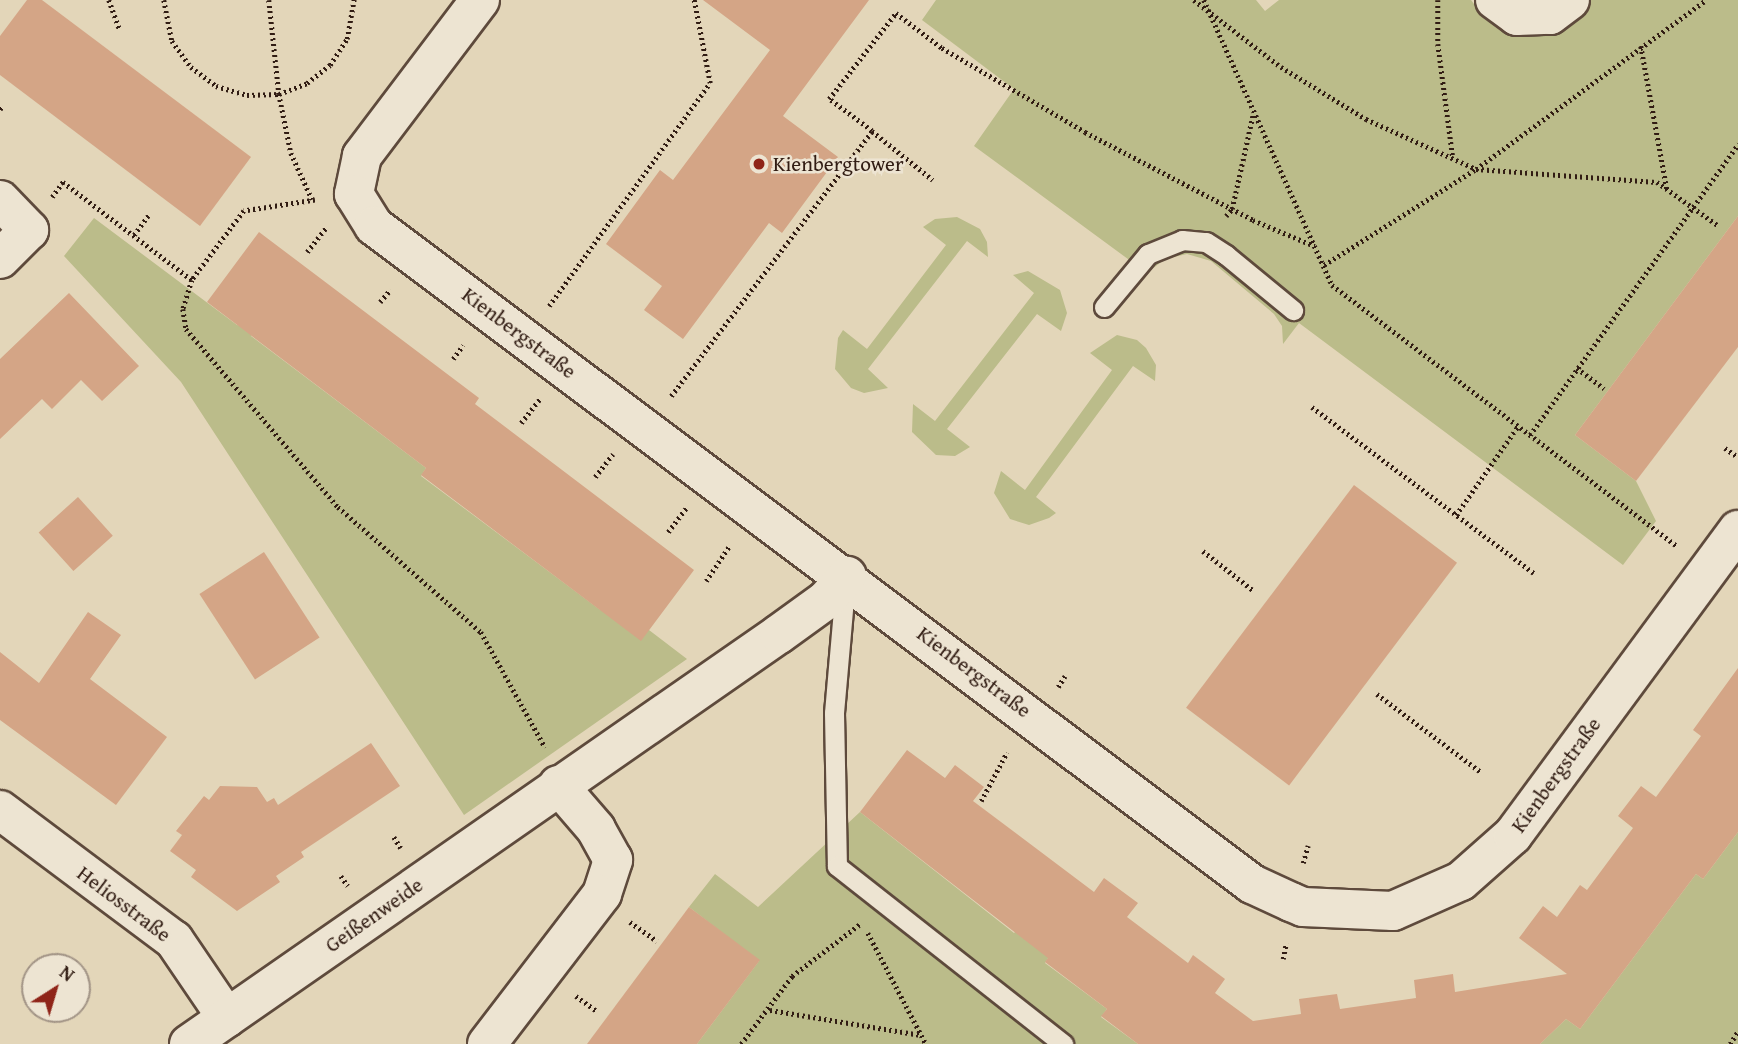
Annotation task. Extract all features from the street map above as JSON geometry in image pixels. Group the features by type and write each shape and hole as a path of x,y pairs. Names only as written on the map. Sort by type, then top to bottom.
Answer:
{"street":[{"path":"354,194 362,156 480,0"},
{"path":"1495,0 1517,16 1550,15 1570,0"},
{"name":"Kienbergstraße","path":"354,194 374,226 524,337 632,438 847,576 1252,884 1303,906 1393,911 1461,881 1513,835 1738,530"},
{"path":"0,200 29,230 0,259"},
{"name":"Geißenweide","path":"189,1044 227,1018 553,768 826,600 847,576"},
{"path":"487,1044 602,894 613,860 596,830 553,768"},
{"name":"Heliosstraße","path":"0,810 174,940 227,1018"}],"lane":[{"path":"1104,307 1148,254 1182,240 1206,242 1293,310"},
{"path":"847,576 834,713 837,866 1063,1044"}],"path":[{"path":"109,0 119,28"},
{"path":"164,0 172,41 191,67 216,86 247,96 279,94 307,83 330,65 347,39 354,0"},
{"path":"269,0 279,94 291,153 313,201"},
{"path":"1194,0 1280,67 1366,119 1476,169 1657,182 1719,226"},
{"path":"1204,0 1203,8 1332,285 1661,534"},
{"path":"1438,0 1438,44 1453,158"},
{"path":"1324,265 1476,169 1641,45 1706,0"},
{"path":"524,337 710,83 696,1"},
{"path":"933,180 830,99 897,13 942,48 1085,132 1232,209 1315,246"},
{"path":"1641,45 1667,190"},
{"path":"1232,209 1253,114"},
{"path":"595,477 632,438 872,131"},
{"path":"1530,435 1738,144"},
{"path":"29,230 63,182 192,280"},
{"path":"354,194 244,212 192,280 183,309 186,329 338,506 481,632 553,768"},
{"path":"134,234 149,214"},
{"path":"307,252 329,224"},
{"path":"453,359 470,336"},
{"path":"1577,368 1604,388"},
{"path":"521,423 545,393"},
{"path":"1311,407 1534,573"},
{"path":"1456,515 1518,426"},
{"path":"1725,448 1738,457"},
{"path":"668,532 691,502"},
{"path":"706,581 737,536"},
{"path":"1203,551 1254,591"},
{"path":"1377,694 1481,772"},
{"path":"837,866 837,885 861,923 926,1044"},
{"path":"624,918 657,941"},
{"path":"741,1044 792,976 861,923"},
{"path":"569,992 598,1012"},
{"path":"769,1010 922,1035"},
{"path":"1730,1044 1738,1031"}],"green space":[{"path":"936,0 1256,0 1265,11 1279,0 1471,0 1486,20 1517,33 1588,0 1738,0 1738,216 1575,435 1636,481 1656,521 1623,565 1299,323 1283,344 1282,326 1274,314 1211,261 1187,254 1165,259 1147,273 974,146 1014,89 922,20"},
{"path":"957,217 980,229 987,242 988,257 967,241 868,369 888,388 864,393 851,388 835,369 838,338 843,330 867,349 946,245 923,227 935,219"},
{"path":"94,218 237,325 255,329 251,336 426,468 421,476 599,609 649,630 687,659 464,815 181,382 64,256"},
{"path":"1028,271 1060,290 1067,313 1061,331 1037,314 947,429 970,447 955,456 936,455 912,432 913,404 935,421 1034,293 1013,275"},
{"path":"1117,335 1137,340 1146,348 1156,365 1155,381 1133,366 1036,497 1056,513 1029,525 1010,519 994,493 1001,471 1025,490 1112,370 1090,353"},
{"path":"860,812 1014,933 1017,930 1050,955 1045,963 1107,1009 1101,1017 1138,1044 697,1044 759,961 689,907 715,874 758,907"},
{"path":"1738,832 1738,1044 1540,1044 1566,1019 1580,1029 1696,874 1703,879"}],"building":[{"path":"27,0 42,0 251,157 200,226 0,75 0,36"},
{"name":"Kienbergtower","path":"703,0 869,0 783,116 838,157 782,233 769,223 683,339 644,310 662,286 606,244 660,170 673,180 770,50"},
{"path":"1738,216 1738,347 1636,481 1575,435"},
{"path":"259,232 479,398 475,404 694,570 641,641 421,475 426,468 207,302"},
{"path":"69,293 139,366 102,401 81,380 52,409 42,399 0,439 0,359"},
{"path":"1354,485 1457,563 1289,785 1186,708"},
{"path":"78,497 113,536 73,571 39,532"},
{"path":"264,552 320,638 255,679 199,594"},
{"path":"88,612 121,635 90,679 167,737 116,805 0,720 0,652 39,683"},
{"path":"1738,668 1738,832 1703,879 1696,874 1580,1029 1566,1019 1540,1044 1138,1044 1101,1016 1107,1009 1045,962 1048,958 860,812 907,750 945,778 955,765 984,787 973,801 1094,892 1104,878 1138,903 1127,917 1188,963 1193,955 1225,979 1215,993 1253,1021 1301,1014 1299,999 1337,994 1340,1009 1416,998 1414,980 1453,974 1455,992 1567,974 1519,938 1543,906 1557,917 1580,885 1587,890 1633,828 1618,816 1641,786 1656,797 1701,736 1693,730"},
{"path":"371,743 400,786 301,852 304,857 276,876 280,882 237,911 191,877 196,870 170,851 182,835 176,831 204,796 209,800 220,786 257,787 267,802 274,798 278,805"},
{"path":"689,907 760,960 697,1044 587,1044"}],"place":[{"name":"Kienbergtower","path":"759,164"}]}
